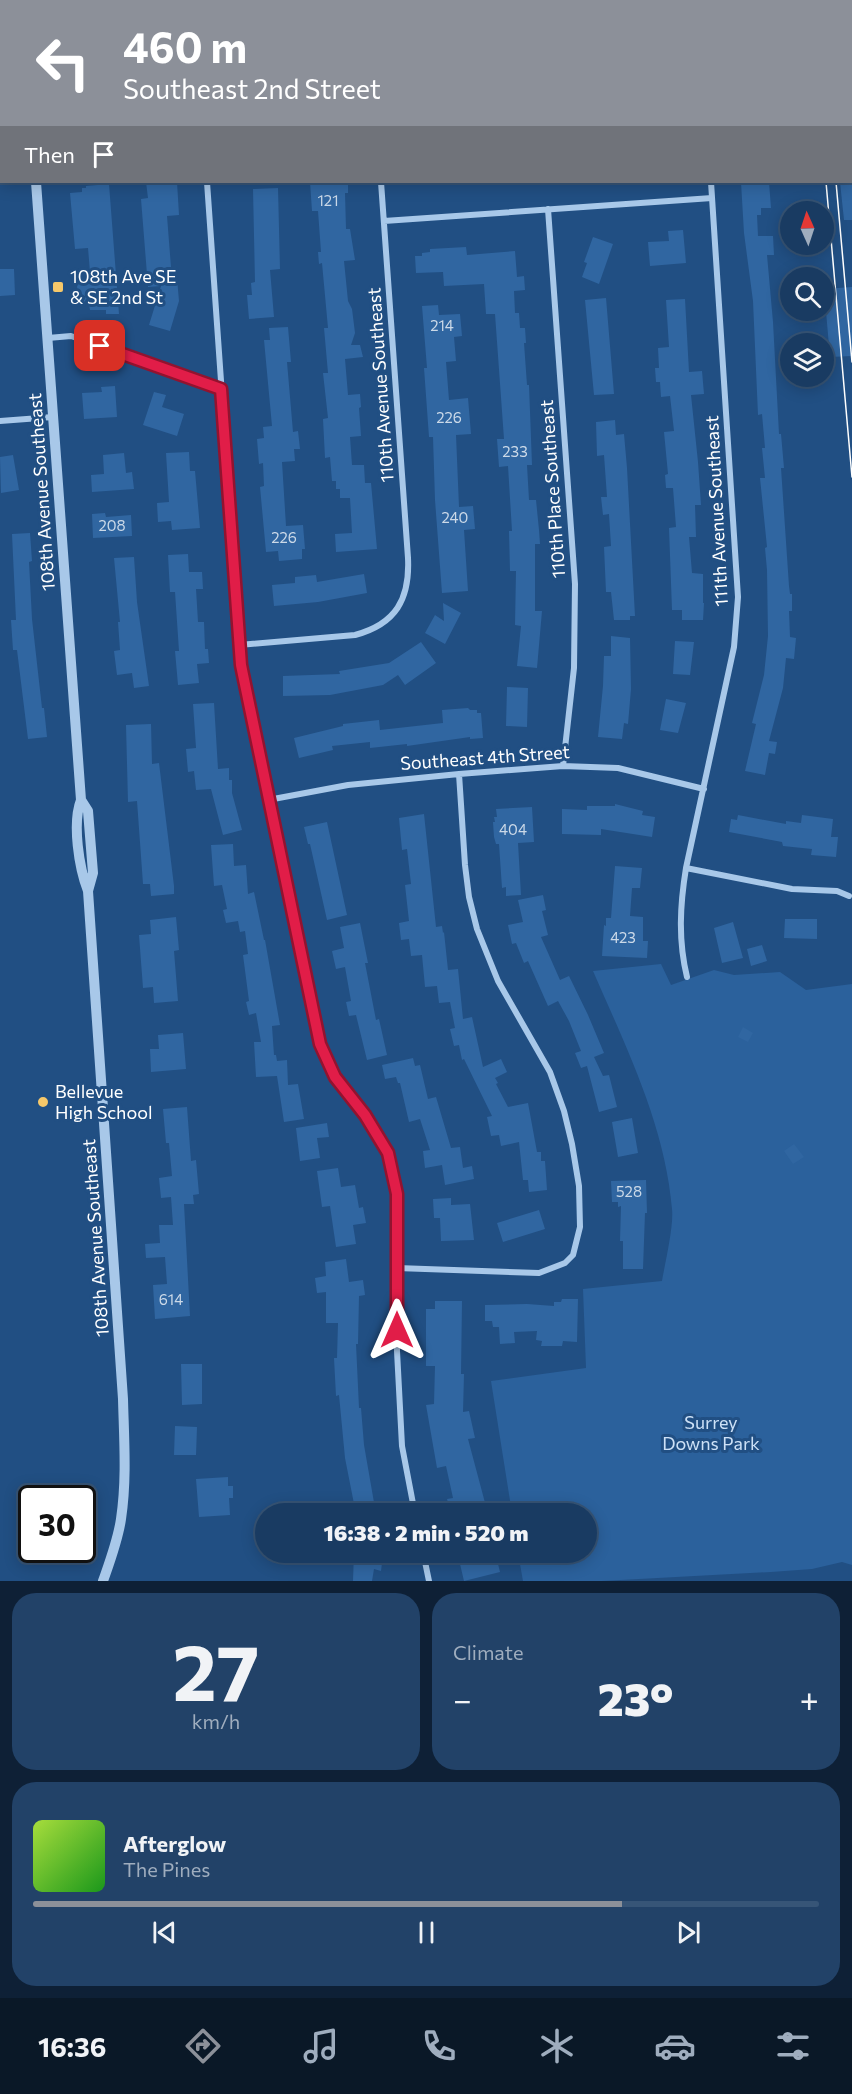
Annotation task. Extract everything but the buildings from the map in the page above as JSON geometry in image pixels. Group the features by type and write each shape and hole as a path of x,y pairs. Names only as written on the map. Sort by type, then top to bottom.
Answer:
{"street":[{"name":"108th Avenue Southeast","path":"36,183 81,800 77,812 81,873 88,891 104,1102 125,1459 121,1520 104,1581"},
{"path":"207,183 239,645 268,800 320,1044 335,1077 379,1135 392,1164 397,1194 397,1352 402,1446 414,1503"},
{"name":"110th Avenue Southeast","path":"239,645 355,635 375,629 398,608 407,587 408,558 381,183"},
{"name":"111th Avenue Southeast","path":"687,976 680,923 686,868 734,647 738,597 711,183"},
{"path":"384,221 712,198"},
{"name":"110th Place Southeast","path":"548,209 575,584 574,668 563,766"},
{"path":"48,338 71,336 221,389"},
{"path":"0,421 53,417"},
{"name":"Southeast 4th Street","path":"268,800 348,785 563,766 618,768 704,789"},
{"path":"397,1268 539,1273 565,1263 573,1255 580,1227 579,1186 564,1111 550,1072 498,981 477,929 469,897 465,865 459,774"},
{"path":"686,868 792,889 837,891 849,896"},
{"path":"425,1563 429,1581"}],"green space":[{"name":"Surrey Downs Park","path":"661,964 671,985 714,970 734,975 780,972 806,990 852,984 852,1565 842,1562 812,1569 602,1581 523,1581 520,1563 597,1563 597,1503 510,1503 491,1381 586,1368 583,1289 662,1281 671,1235 672,1209 668,1178 653,1117 631,1058 593,971"}],"tram line":[{"path":"826,183 852,477"},
{"path":"836,183 852,362"}],"place":[{"name":"108th Ave SE & SE 2nd St","path":"58,287"},
{"name":"Bellevue High School","path":"43,1102"}],"route":[{"path":"100,346 221,389 241,665 320,1044 335,1077 379,1135 395,1175 397,1330"}]}
